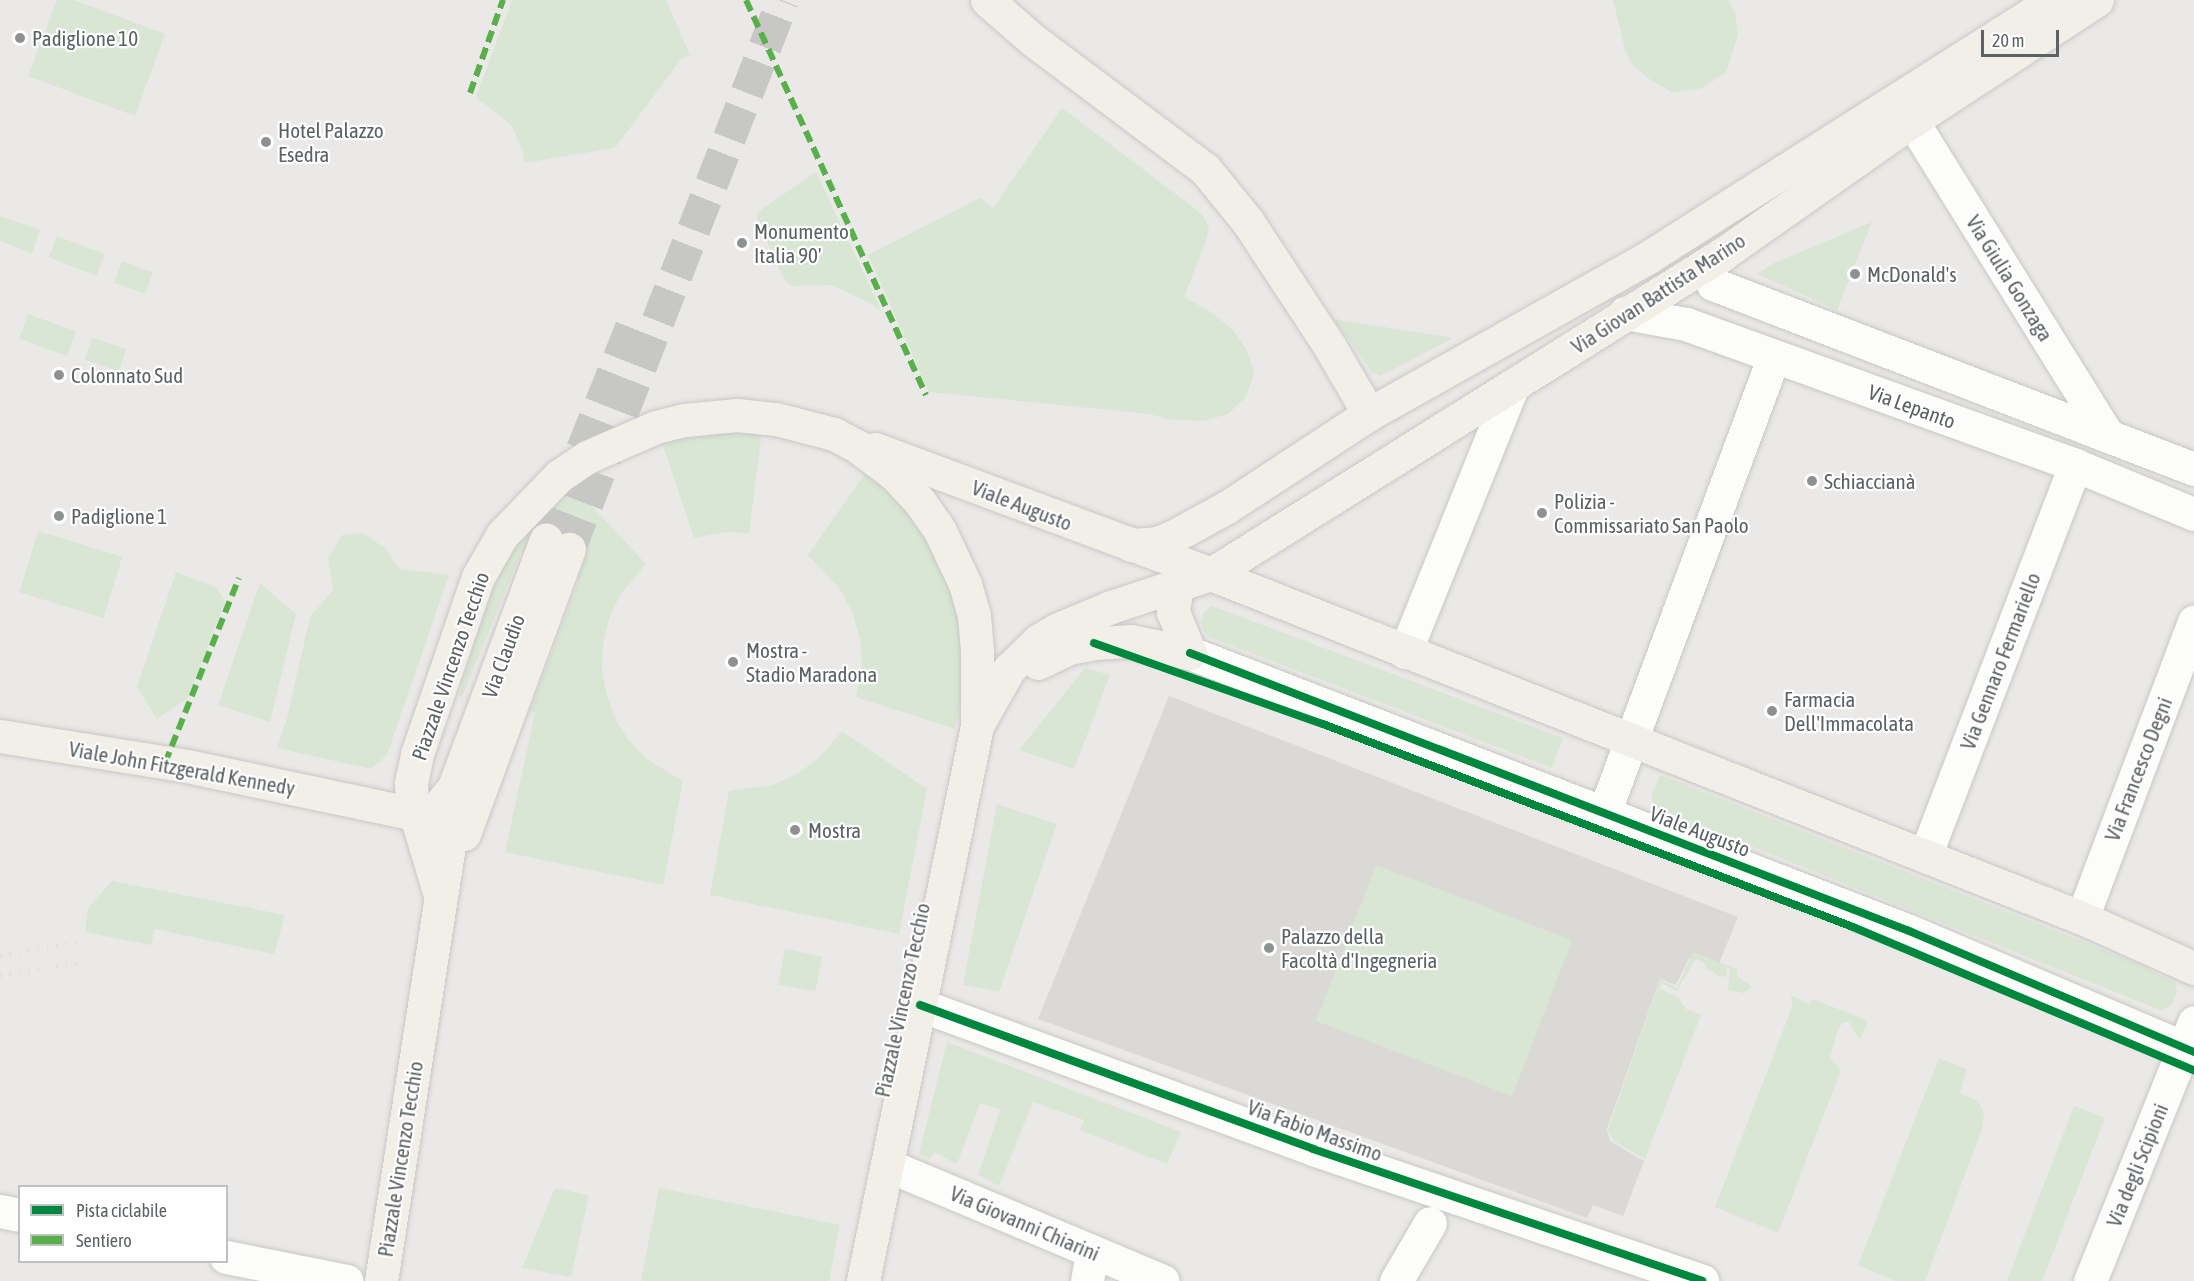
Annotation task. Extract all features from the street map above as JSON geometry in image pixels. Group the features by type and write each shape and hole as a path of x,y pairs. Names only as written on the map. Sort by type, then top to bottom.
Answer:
{"main road":[{"path":"987,0 1033,40 1205,169 1248,222 1330,347 1369,414"},
{"name":"Via Giovan Battista Marino","path":"1125,544 1157,543 1227,507 1369,414 1650,256 2054,0"},
{"name":"Via Giovan Battista Marino","path":"1191,575 1258,546 1512,387 1625,313 1724,253 1912,121 2097,0"},
{"name":"Piazzale Vincenzo Tecchio","path":"440,895 414,814 411,783 417,754 478,577 502,535 559,476 588,457 629,436 685,420 737,416 758,417 809,426 834,434 858,447 894,474 928,513 950,549 965,584 974,616 984,713 920,1005 864,1281"},
{"name":"Viale Augusto","path":"834,434 1125,544 1191,575 1277,601 2082,918 2194,968"},
{"name":"Via Giovan Battista Marino","path":"1190,653 1173,612 1215,519 1227,507"},
{"path":"1112,607 1133,574 1132,556 1125,544"},
{"name":"Via Claudio","path":"473,775 557,545"},
{"path":"1258,546 1253,555 1253,570 1260,584 1277,601"},
{"path":"984,713 1017,660 1039,640 1056,630 1191,575"},
{"name":"Viale Augusto","path":"984,713 1030,668 1069,648 1094,643 1130,641 1190,653"},
{"name":"Viale John Fitzgerald Kennedy","path":"0,736 187,766 414,814"},
{"path":"364,802 378,799 398,788 408,776 417,754"},
{"path":"414,814 427,812 439,806 450,793 473,775"},
{"name":"Piazzale Vincenzo Tecchio","path":"381,1281 440,895 473,775"},
{"name":"Viale John Fitzgerald Kennedy","path":"364,802 398,824 415,843 440,895"}],"street":[{"name":"Via Giulia Gonzaga","path":"1912,121 2108,436"},
{"name":"Via Lepanto","path":"1724,253 1708,265 1713,284 2108,436 2190,463"},
{"name":"Via Lepanto","path":"1625,313 1686,324 2075,465 2194,514"},
{"path":"1604,813 1774,357"},
{"path":"1405,652 1512,387"},
{"path":"2128,486 2141,448"},
{"name":"Via Gennaro Fermariello","path":"1925,856 2075,465"},
{"name":"Via Francesco Degni","path":"2082,918 2194,621"},
{"name":"Viale Augusto","path":"1190,653 2191,1041"},
{"name":"Via Fabio Massimo","path":"920,1005 1313,1149 1702,1281"},
{"name":"Via degli Scipioni","path":"2090,1281 2191,1041"},
{"name":"Via Giovanni Chiarini","path":"888,1165 1090,1267 1163,1281"},
{"path":"0,1211 18,1215"},
{"path":"1396,1281 1430,1223"},
{"path":"228,1257 347,1281"}],"shaded area":[{"name":"Palazzo della Facoltà d'Ingegneria","path":"1169,696 1738,917 1719,963 1689,958 1676,985 1660,979 1607,1129 1610,1141 1644,1161 1623,1216 1593,1205 1587,1218 1038,1019"}],"green space":[{"path":"57,0 74,0 165,34 135,116 28,76"},
{"path":"512,0 666,0 690,55 682,58 615,148 525,163 522,149 511,125 476,97"},
{"path":"1613,0 1728,0 1735,13 1738,35 1726,72 1703,88 1673,93 1646,77 1632,64 1625,50"},
{"path":"1062,108 1193,207 1203,216 1209,227 1207,238 1184,297 1211,312 1232,329 1247,350 1254,373 1246,397 1228,414 1203,421 1167,419 1150,414 929,392 868,255 980,198 993,208"},
{"path":"816,172 882,312 870,303 831,285 793,286 783,278 756,216 762,209"},
{"path":"0,216 40,230 32,253 0,241"},
{"path":"1872,222 1837,310 1757,274 1772,264"},
{"path":"57,236 105,254 96,276 49,257"},
{"path":"122,261 153,272 145,294 114,283"},
{"path":"28,314 76,331 67,356 19,338"},
{"path":"1334,319 1453,338 1381,376 1372,372"},
{"path":"92,338 126,349 119,371 85,360"},
{"path":"717,429 762,431 749,533 727,532 694,538 661,440"},
{"path":"866,472 902,504 941,561 962,627 962,695 955,729 856,697 862,665 860,638 852,612 840,589 808,555"},
{"path":"572,485 646,564 620,595 609,619 603,644 602,670 607,696 616,720 630,742 648,760 683,781 663,885 505,852 535,713 530,711 577,585 580,564 530,544 521,553 462,697 459,696 481,618 495,583 517,542"},
{"path":"38,531 122,557 103,618 19,592"},
{"path":"363,533 386,549 400,569 449,575 387,755 371,769 277,748 287,718 310,617 333,590 328,558 342,535"},
{"path":"176,572 216,587 225,601 188,698 157,719 137,687"},
{"path":"260,583 296,614 270,722 218,705"},
{"path":"1212,606 1563,738 1552,768 1209,637 1201,622 1204,612"},
{"path":"1085,668 1110,675 1074,769 1019,750"},
{"path":"842,731 927,789 899,934 710,895 729,791 773,785 797,774 819,758"},
{"path":"1660,775 2129,960 2176,983 2177,992 2171,1006 2160,1010 1659,809 1655,806 1651,796"},
{"path":"997,804 1057,824 999,992 963,985"},
{"path":"1376,865 1572,940 1512,1096 1316,1021"},
{"path":"112,881 285,915 274,954 155,929 151,945 85,932 88,908"},
{"path":"785,949 822,956 815,992 778,984"},
{"path":"1693,952 1737,969 1737,976 1752,987 1743,993 1728,990 1730,969 1726,969 1727,976 1719,977 1712,971 1706,970 1705,964 1696,958 1677,991 1662,983 1660,989 1678,997 1686,1009 1701,1015 1645,1159 1614,1141 1608,1130 1660,980 1677,988"},
{"path":"1791,995 1809,1004 1813,999 1868,1021 1860,1040 1849,1022 1843,1022 1838,1030 1830,1057 1841,1070 1778,1233 1715,1207 1792,1007"},
{"path":"947,1042 1181,1132 1167,1164 1080,1130 1084,1120 1033,1102 999,1186 978,1175 1000,1109 980,1103 957,1164 934,1152 930,1159 919,1154"},
{"path":"1939,1058 1967,1069 1960,1093 1978,1101 1984,1113 1982,1129 1925,1281 1895,1281 1858,1265"},
{"path":"2074,1106 2105,1118 2042,1281 2007,1281"},
{"path":"555,1188 589,1195 571,1277 522,1268"},
{"path":"659,1188 840,1225 829,1281 641,1281"}],"tunnel":[{"path":"569,549 783,0"},
{"path":"546,540 636,316"}],"railway":[{"path":"0,955 78,942"},
{"path":"0,975 82,962"}],"marked path":[{"path":"470,93 503,0"},
{"path":"746,0 926,395"},
{"path":"165,763 239,578"}],"cycle path":[{"path":"1094,643 1323,724 1853,927 2194,1070"},
{"path":"1190,653 1909,931 2194,1052"},
{"path":"920,1005 1313,1149 1702,1281"}],"place":[{"name":"Padiglione 10","path":"20,38"},
{"name":"Hotel Palazzo Esedra","path":"266,142"},
{"name":"Monumento Italia 90'","path":"742,243"},
{"name":"McDonald's","path":"1855,274"},
{"name":"Colonnato Sud","path":"59,375"},
{"name":"Schiaccianà","path":"1812,481"},
{"name":"Polizia - Commissariato San Paolo","path":"1542,513"},
{"name":"Padiglione 1","path":"59,516"},
{"name":"Mostra - Stadio Maradona","path":"733,662"},
{"name":"Farmacia Dell'Immacolata","path":"1772,711"},
{"name":"Mostra","path":"795,830"},
{"name":"Palazzo della Facoltà d'Ingegneria","path":"1269,948"}]}
